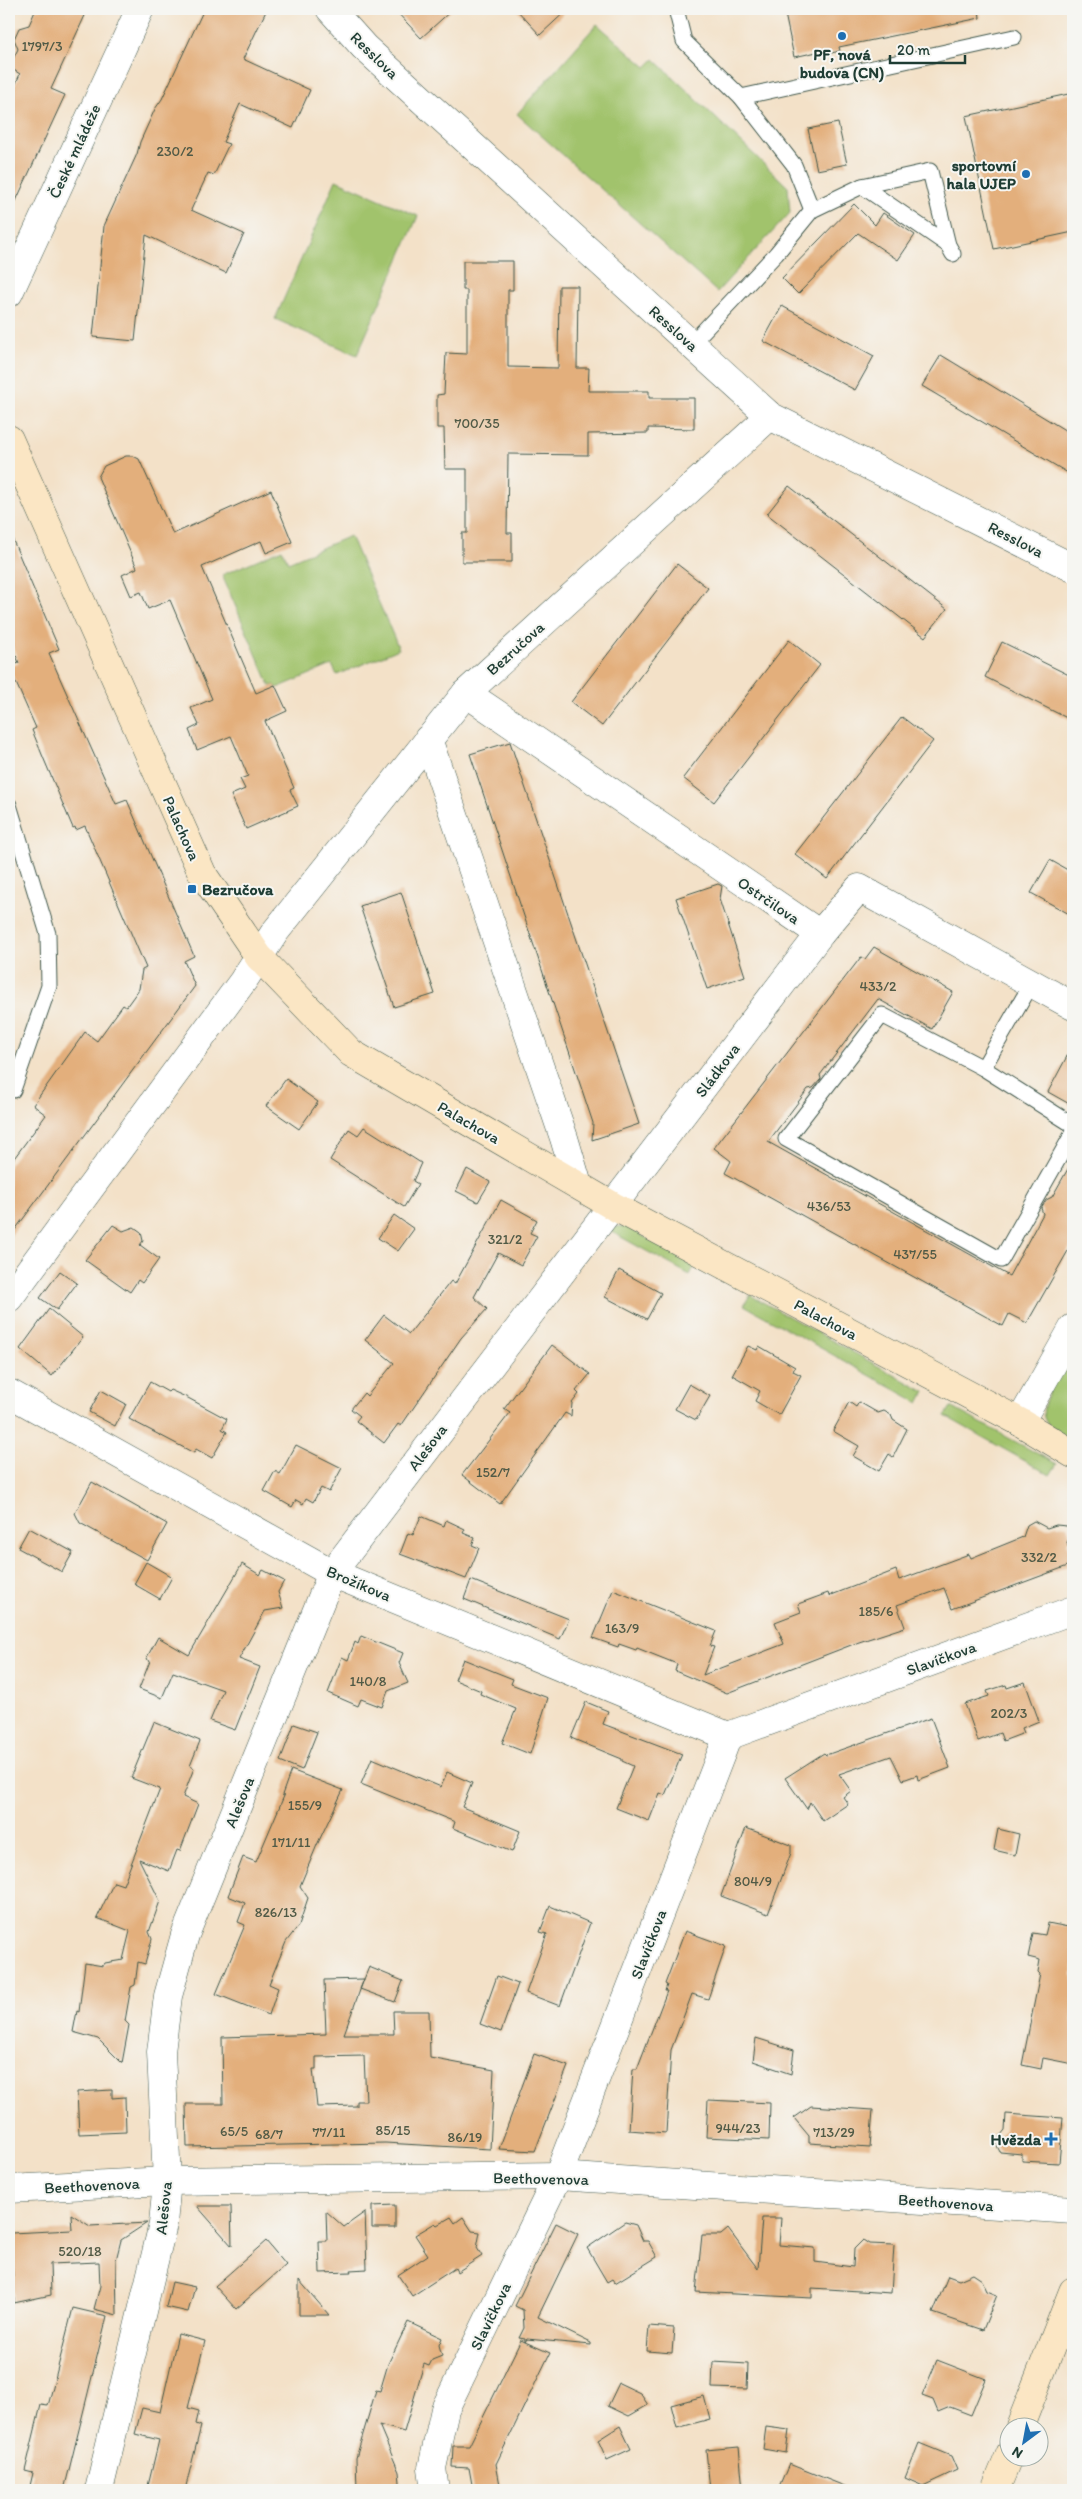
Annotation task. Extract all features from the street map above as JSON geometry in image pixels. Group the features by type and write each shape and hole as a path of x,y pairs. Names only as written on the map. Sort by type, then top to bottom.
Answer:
{"street":[{"name":"České mládeže","path":"9,293 140,9"},
{"name":"Resslova","path":"330,9 364,47 770,416 1073,568"},
{"name":"Bezručova","path":"9,1298 259,957 275,932 466,693 770,416"},
{"name":"Palachova","path":"9,439 202,873 259,957 352,1053 612,1206 1020,1422 1073,1454"},
{"name":"Ostrčilova","path":"466,693 820,934"},
{"path":"428,739 564,1138 578,1185"},
{"path":"820,934 859,888 1073,1006"},
{"name":"Sládkova","path":"612,1206 820,934"},
{"name":"Alešova","path":"99,2490 164,2224 167,2181 161,2052 168,1996 185,1935 332,1572 612,1206"},
{"path":"1020,1422 1073,1328"},
{"name":"Brožíkova","path":"9,1393 332,1572 728,1736"},
{"name":"Slavíčkova","path":"436,2490 432,2468 445,2409 558,2176 728,1736 1073,1610"},
{"name":"Beethovenova","path":"9,2189 167,2181 558,2176 1073,2210"},
{"path":"1024,2416 1073,2291"},
{"path":"996,2490 1005,2466"}],"lane":[{"path":"676,9 684,41 741,97 794,165 812,210"},
{"path":"741,97 1014,37"},
{"path":"690,344 776,254 812,210 862,186 930,171 950,250 862,186"},
{"path":"9,805 48,934 49,986 13,1090"},
{"path":"983,1068 1032,983"},
{"path":"1073,1125 983,1068 882,1015 786,1139 1002,1260 1073,1133"}],"green space":[{"path":"597,24 646,67 654,59 788,187 790,213 717,292 517,114"},
{"path":"336,180 418,216 357,355 275,319"},
{"path":"350,536 399,649 337,675 332,665 277,688 275,685 270,686 222,575 282,549 288,562"},
{"path":"625,1226 695,1265 690,1275 610,1231 615,1227"},
{"path":"750,1295 925,1392 919,1403 744,1305"},
{"path":"1073,1350 1073,1441 1051,1427 1045,1420 1043,1413 1048,1395"},
{"path":"951,1407 1057,1464 1050,1475 945,1416"}],"building":[{"path":"36,9 88,9 51,89 65,95 9,216 9,99 20,74 9,67 18,49 14,39 19,28 29,25"},
{"path":"204,9 267,9 243,59 310,90 293,128 240,104 223,142 229,144 214,175 208,173 191,210 244,234 226,273 146,235 135,341 93,337 104,226 155,109 162,99"},
{"path":"394,9 453,9 421,38"},
{"path":"516,9 568,9 540,35"},
{"name":"PF, nová budova (CN)","path":"784,9 979,9 980,18 839,47 840,51 818,56 817,52 794,57"},
{"name":"sportovní hala UJEP","path":"1073,93 1073,232 994,249 966,116"},
{"path":"838,123 847,164 817,170 808,129"},
{"path":"854,204 875,225 883,213 915,235 898,260 858,233 798,294 782,278"},
{"path":"463,261 513,261 513,290 508,290 508,367 558,368 559,286 578,286 577,368 589,368 588,391 649,391 649,398 694,398 694,429 648,428 648,433 588,434 588,455 508,454 507,533 512,533 512,562 462,562 462,533 467,533 467,469 445,469 444,428 437,428 437,395 444,394 446,353 467,354 467,290 463,290"},
{"path":"782,306 874,356 855,390 763,341"},
{"path":"941,355 1073,435 1073,476 922,386"},
{"path":"126,456 133,456 139,459 173,534 271,490 292,542 266,553 261,541 202,567 256,693 275,685 287,711 265,721 294,788 290,790 298,806 246,829 231,795 245,789 240,779 248,776 231,736 197,750 189,730 199,725 191,708 212,699 170,600 148,609 141,592 131,596 122,575 137,568 98,477 104,466"},
{"path":"789,486 947,609 925,637 767,514"},
{"path":"9,531 59,649 49,653 62,683 116,804 127,800 194,956 184,961 195,986 9,1238 9,1165 46,1115 33,1105 85,1032 97,1041 123,1005 126,1007 139,989 142,970 146,968 85,826 76,830 75,827 73,828 32,730 36,728 9,667 19,663 9,638"},
{"path":"677,564 708,588 602,726 571,702"},
{"path":"789,640 820,665 714,802 683,778"},
{"path":"1002,642 1073,677 1073,721 985,677"},
{"path":"902,717 933,741 827,879 795,854"},
{"path":"510,742 639,1124 592,1140 593,1123 470,754"},
{"path":"1050,860 1073,873 1073,916 1031,893"},
{"path":"718,884 722,886 720,899 745,976 707,989 676,898"},
{"path":"401,892 435,994 394,1007 360,906"},
{"path":"874,947 953,992 932,1029 878,999 820,1075 821,1079 813,1088 808,1089 768,1142 1009,1276 1043,1214 1041,1208 1046,1200 1052,1197 1073,1160 1073,1242 1027,1323 1009,1314 1003,1326 725,1173 731,1161 714,1148 861,957 865,959"},
{"path":"1073,1045 1073,1106 1048,1092"},
{"path":"286,1079 318,1102 299,1129 266,1106"},
{"path":"364,1127 421,1163 413,1181 418,1184 404,1207 330,1160 349,1129 358,1135"},
{"path":"467,1169 490,1182 478,1202 456,1191"},
{"path":"501,1200 537,1220 530,1233 537,1236 521,1265 498,1253 474,1297 487,1309 461,1338 401,1426 398,1424 384,1443 356,1421 360,1416 351,1409 364,1393 367,1396 394,1363 365,1340 384,1315 409,1334 451,1281 455,1284"},
{"path":"394,1215 414,1229 398,1251 378,1238"},
{"path":"113,1225 123,1231 134,1227 141,1232 143,1241 140,1245 159,1259 142,1283 138,1280 130,1292 85,1260"},
{"path":"619,1270 661,1293 647,1319 605,1297"},
{"path":"60,1271 77,1283 57,1310 40,1298"},
{"path":"49,1309 83,1337 52,1376 20,1349"},
{"path":"552,1345 590,1374 576,1391 579,1394 572,1403 571,1416 565,1413 500,1504 462,1475 510,1413 504,1409"},
{"path":"748,1346 757,1350 759,1346 795,1367 793,1371 801,1375 779,1415 755,1401 760,1391 732,1375"},
{"path":"150,1382 168,1392 170,1390 188,1398 227,1419 222,1429 227,1432 212,1458 196,1449 194,1453 129,1419"},
{"path":"689,1384 710,1396 696,1420 675,1409"},
{"path":"101,1390 126,1404 115,1426 89,1412"},
{"path":"849,1402 856,1407 859,1402 878,1413 884,1411 891,1415 893,1420 907,1429 893,1457 889,1454 879,1471 853,1456 859,1446 833,1431"},
{"path":"296,1445 342,1468 329,1492 321,1488 313,1502 306,1498 303,1504 296,1500 292,1507 264,1491 275,1471 280,1474"},
{"path":"92,1482 167,1524 147,1560 80,1523 75,1513"},
{"path":"421,1516 444,1526 446,1520 465,1529 463,1533 475,1538 472,1545 479,1548 466,1579 400,1554 408,1533 413,1535"},
{"path":"1034,1521 1047,1528 1056,1525 1067,1526 1071,1537 1067,1542 1073,1564 952,1609 944,1588 897,1605 905,1627 859,1642 727,1693 675,1671 677,1664 637,1648 636,1650 619,1644 618,1647 593,1638 613,1590 716,1631 710,1646 714,1647 703,1675 784,1644 775,1622 801,1612 798,1604 828,1593 829,1596 896,1570 899,1580 969,1554 971,1558 1023,1537 1027,1525"},
{"path":"29,1528 73,1552 62,1572 18,1548"},
{"path":"146,1562 172,1577 160,1599 134,1584"},
{"path":"242,1564 260,1575 263,1570 284,1581 278,1592 283,1608 265,1611 239,1659 260,1667 235,1730 210,1721 223,1690 173,1672 162,1698 139,1689 150,1661 146,1659 158,1637 189,1655"},
{"path":"471,1580 569,1619 560,1639 464,1599"},
{"path":"361,1636 403,1653 399,1663 408,1683 388,1691 382,1707 361,1699 358,1706 328,1693 342,1657 348,1660 355,1642 358,1644"},
{"path":"463,1659 513,1679 511,1684 548,1698 530,1754 502,1743 516,1709 480,1694 481,1691 455,1680"},
{"path":"1025,1682 1039,1721 1022,1728 1024,1733 1003,1741 1000,1733 978,1741 965,1704 989,1696 987,1691 1006,1685 1007,1688"},
{"path":"586,1702 608,1711 603,1724 682,1754 665,1795 660,1793 649,1821 616,1808 633,1766 622,1761 622,1759 571,1738"},
{"path":"931,1718 950,1768 918,1780 917,1775 903,1780 891,1756 839,1774 851,1791 843,1797 848,1804 823,1821 810,1802 807,1809 785,1778 824,1753 826,1755"},
{"path":"154,1722 200,1741 190,1766 194,1768 183,1797 198,1804 180,1851 177,1850 169,1871 139,1859 160,1901 149,1932 152,1939 145,1964 138,1962 135,1985 131,1987 125,2021 129,2025 122,2063 98,2039 73,2032 77,2011 79,2012 85,1963 103,1966 105,1963 123,1960 130,1931 97,1918 114,1882 123,1885 160,1789 131,1778"},
{"path":"294,1724 317,1732 302,1770 280,1761"},
{"path":"372,1758 441,1787 447,1772 472,1783 462,1807 520,1831 512,1852 453,1828 455,1822 361,1784"},
{"path":"291,1770 343,1790 300,1886 308,1898 299,1925 286,1942 269,1984 278,1988 269,2015 216,1994 245,1925 238,1922 245,1903 228,1896 243,1857 256,1862 284,1796 282,1795"},
{"path":"746,1828 791,1845 791,1853 768,1914 721,1896"},
{"path":"998,1829 1019,1834 1015,1855 994,1850"},
{"path":"550,1906 590,1923 560,2006 526,1993 547,1934 540,1932"},
{"path":"1048,1923 1073,1928 1073,2064 1043,2058 1041,2069 1022,2065 1040,1974 1038,1972 1040,1960 1028,1957 1033,1933 1045,1935"},
{"path":"685,1931 726,1946 708,1999 692,1994 671,2050 666,2133 629,2130 633,2069 637,2069 667,1991 665,1991 667,1985 665,1984"},
{"path":"369,1967 403,1981 395,2002 360,1989"},
{"path":"497,1976 518,1984 501,2032 480,2024"},
{"path":"364,1979 344,2034 394,2034 393,2011 429,2011 430,2058 494,2070 490,2149 385,2143 187,2147 186,2104 223,2104 222,2037 326,2034 324,1980","holes":["364,2056 366,2101 357,2101 357,2106 317,2107 313,2069 316,2069 316,2057"]},
{"path":"756,2038 794,2050 791,2074 753,2061"},
{"path":"534,2054 568,2066 535,2151 499,2149"},
{"path":"112,2090 112,2098 125,2097 126,2132 79,2134 77,2092"},
{"path":"708,2100 770,2103 769,2140 706,2137"},
{"path":"811,2106 873,2110 870,2147 809,2143 809,2136 794,2118"},
{"path":"1006,2114 1063,2118 1059,2163 1022,2161 1022,2154 1000,2152 995,2142 1005,2130"},
{"path":"395,2205 395,2228 372,2228 372,2206"},
{"path":"197,2206 231,2206 232,2246"},
{"path":"326,2211 344,2227 365,2212 367,2269 350,2270 351,2272 320,2273 319,2241 327,2241"},
{"path":"71,2214 90,2226 147,2223 121,2240 116,2260 117,2315 94,2309 100,2286 99,2262 50,2264 51,2295 14,2303 11,2233 72,2230"},
{"path":"451,2217 455,2223 463,2217 472,2231 480,2232 477,2248 482,2256 457,2272 455,2268 412,2296 398,2275 428,2255 415,2235 435,2223 437,2225"},
{"path":"762,2218 781,2218 779,2245 815,2248 815,2262 853,2267 854,2249 863,2240 869,2244 894,2245 891,2293 812,2288 812,2298 696,2292 702,2235 721,2235 728,2229 758,2269"},
{"path":"625,2222 636,2225 643,2241 648,2241 657,2257 615,2283 612,2279 607,2282 587,2248"},
{"path":"556,2223 578,2234 538,2317 591,2343 591,2345 527,2339 525,2342 525,2339 519,2338 524,2328 523,2310 515,2306"},
{"path":"266,2241 286,2265 236,2309 215,2286"},
{"path":"973,2274 982,2280 987,2291 997,2295 983,2330 933,2313 948,2276 959,2280"},
{"path":"299,2280 329,2315 299,2315"},
{"path":"172,2282 195,2287 188,2312 166,2307"},
{"path":"73,2308 107,2316 64,2490 29,2490 33,2473 25,2471 41,2405 48,2406"},
{"path":"408,2322 442,2338 439,2345 442,2356 432,2360 429,2366 424,2364 404,2432 379,2425 399,2472 400,2482 396,2490 357,2490 356,2458 376,2390 380,2391 388,2364"},
{"path":"649,2326 674,2328 672,2353 647,2351"},
{"path":"178,2334 205,2341 188,2408 199,2411 196,2424 201,2426 185,2490 147,2490 159,2440 135,2434 142,2408 160,2412"},
{"path":"521,2340 550,2353 496,2464 501,2490 473,2490 469,2468 452,2467 453,2446 469,2446"},
{"path":"937,2360 986,2379 971,2415 950,2407 938,2412 933,2400 922,2396"},
{"path":"713,2362 748,2364 747,2389 712,2388"},
{"path":"619,2383 640,2393 648,2405 629,2416 608,2406"},
{"path":"704,2396 710,2419 677,2428 671,2405"},
{"path":"620,2426 631,2449 607,2460 598,2440"},
{"path":"766,2427 789,2430 786,2453 763,2449"},
{"path":"919,2443 951,2456 957,2470 923,2486 905,2478"},
{"path":"739,2447 743,2490 710,2490 706,2450"},
{"path":"789,2464 852,2489 852,2490 778,2490"}],"place":[{"name":"PF, nová budova (CN)","path":"842,36"},
{"name":"sportovní hala UJEP","path":"1026,174"},
{"name":"Bezručova","path":"192,889"},
{"name":"Hvězda","path":"1051,2139"}]}
